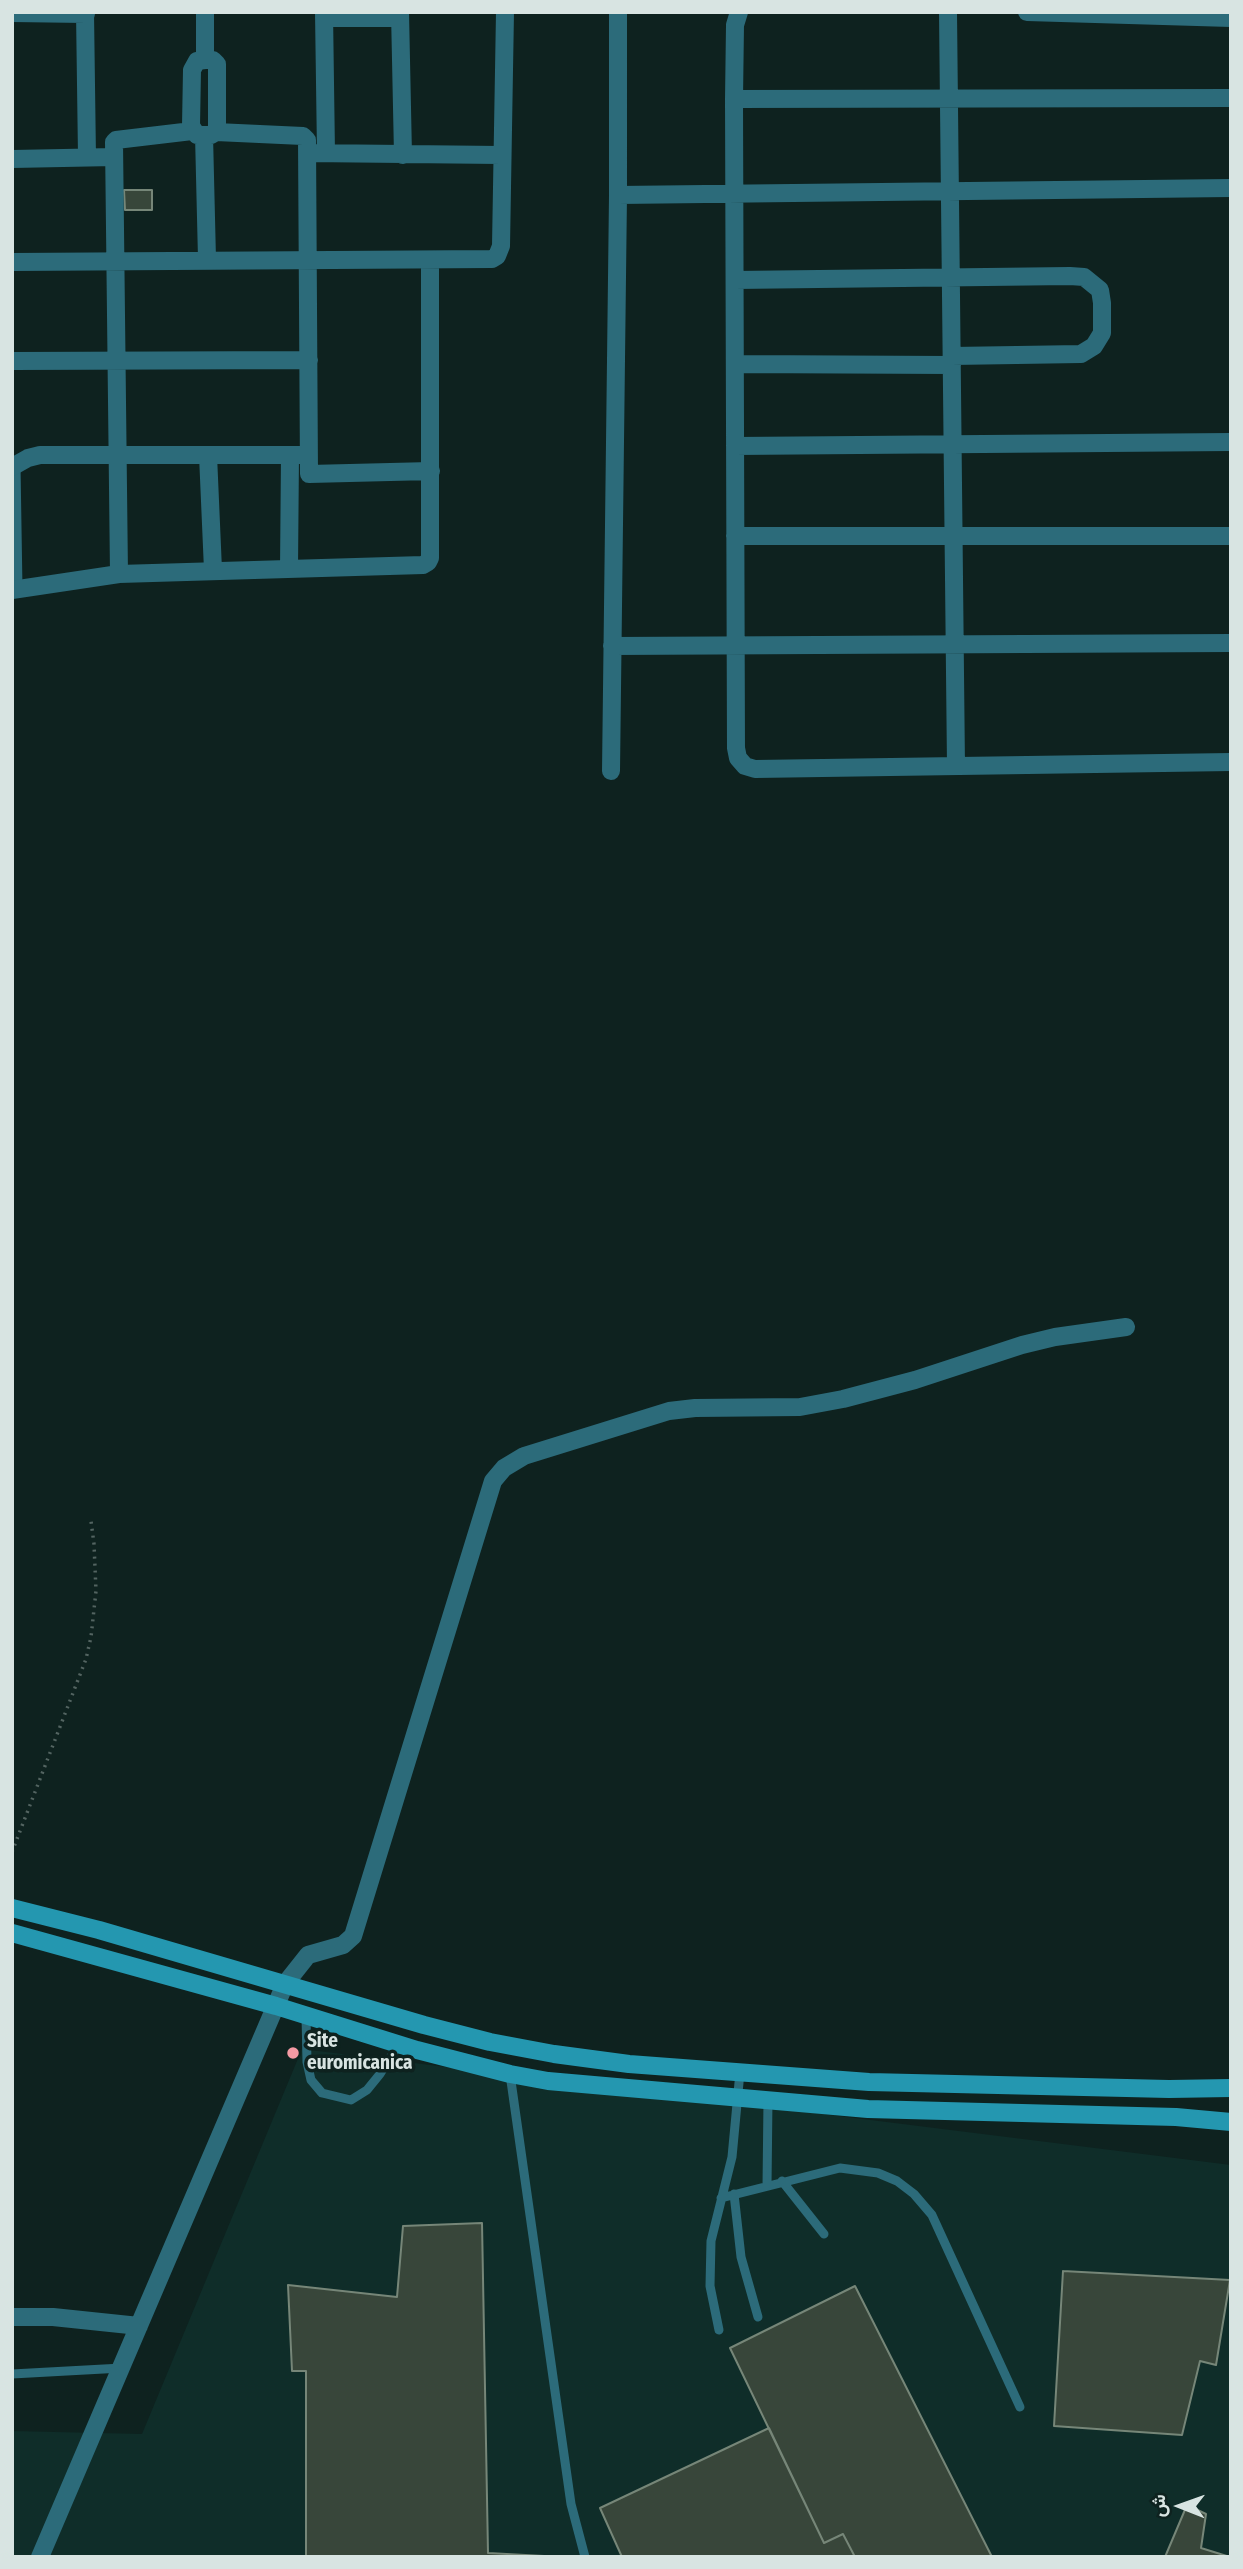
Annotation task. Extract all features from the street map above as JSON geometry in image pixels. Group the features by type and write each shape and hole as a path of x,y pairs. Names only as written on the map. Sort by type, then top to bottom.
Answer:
{"street":[{"path":"205,12 205,60"},
{"path":"12,262 207,259 486,261 497,256 501,246 505,12"},
{"path":"611,771 618,12"},
{"path":"739,12 735,25 734,99 738,758 745,766 755,769 1231,762"},
{"path":"948,12 956,766"},
{"path":"1027,12 1231,18"},
{"path":"12,13 85,13 87,157"},
{"path":"403,155 400,15 324,15 309,260 310,474 431,471"},
{"path":"204,133 217,64 213,60 197,61 192,71 204,133 207,259"},
{"path":"734,99 1231,99"},
{"path":"119,575 114,157 116,140 204,133 303,136 317,153"},
{"path":"317,153 501,155"},
{"path":"12,159 114,157"},
{"path":"618,195 1231,188"},
{"path":"15,590 119,575 423,565 428,562 431,471 430,260"},
{"path":"735,280 1084,277 1100,290 1103,325 1099,340 1081,354 952,360 735,364"},
{"path":"12,361 309,360"},
{"path":"735,446 1231,442"},
{"path":"14,466 40,455 309,456"},
{"path":"208,455 213,570"},
{"path":"289,568 290,455"},
{"path":"735,536 1231,536"},
{"path":"612,646 1231,643"},
{"path":"40,2557 285,1984 308,1955 343,1945 353,1936 493,1481 504,1468 524,1456 669,1411 811,1405 844,1399 915,1380 1022,1345 1055,1337 1126,1327"},
{"path":"12,1908 99,1930 424,2025 516,2047 629,2063 909,2083 1169,2090 1231,2088"},
{"path":"12,1933 276,2006 398,2045 510,2074 582,2085 868,2109 1176,2117 1231,2122"},
{"path":"12,2316 53,2317 139,2326"}],"lane":[{"path":"14,466 15,590"},
{"path":"306,2016 307,2062 311,2080 322,2093 351,2100 367,2090 398,2045"},
{"path":"719,2330 712,2297 710,2241 732,2157 740,2072"},
{"path":"510,2074 570,2504 585,2557"},
{"path":"767,2186 768,2100"},
{"path":"721,2198 825,2170 878,2173 897,2181 914,2193 932,2215 1020,2407"},
{"path":"782,2182 824,2234"},
{"path":"734,2194 741,2256 758,2317"},
{"path":"12,2374 122,2368"}],"path":[{"path":"12,1852 86,1659 96,1591 91,1521"}],"shaded area":[{"path":"302,2049 1231,2165 1231,2557 12,2557 12,2431 142,2434"}],"building":[{"path":"124,190 152,190 152,210 125,210"},
{"path":"482,2223 488,2553 563,2557 306,2557 306,2371 292,2371 288,2285 397,2297 403,2226"},
{"path":"1063,2271 1230,2280 1216,2365 1200,2361 1182,2435 1054,2426"},
{"path":"855,2286 992,2557 855,2557 843,2534 824,2543 730,2348"},
{"path":"769,2428 824,2543 843,2534 855,2557 622,2557 600,2508"},
{"path":"1187,2505 1206,2514 1201,2548 1230,2557 1165,2557"}],"place":[{"name":"Site euromicanica","path":"293,2053"}]}
